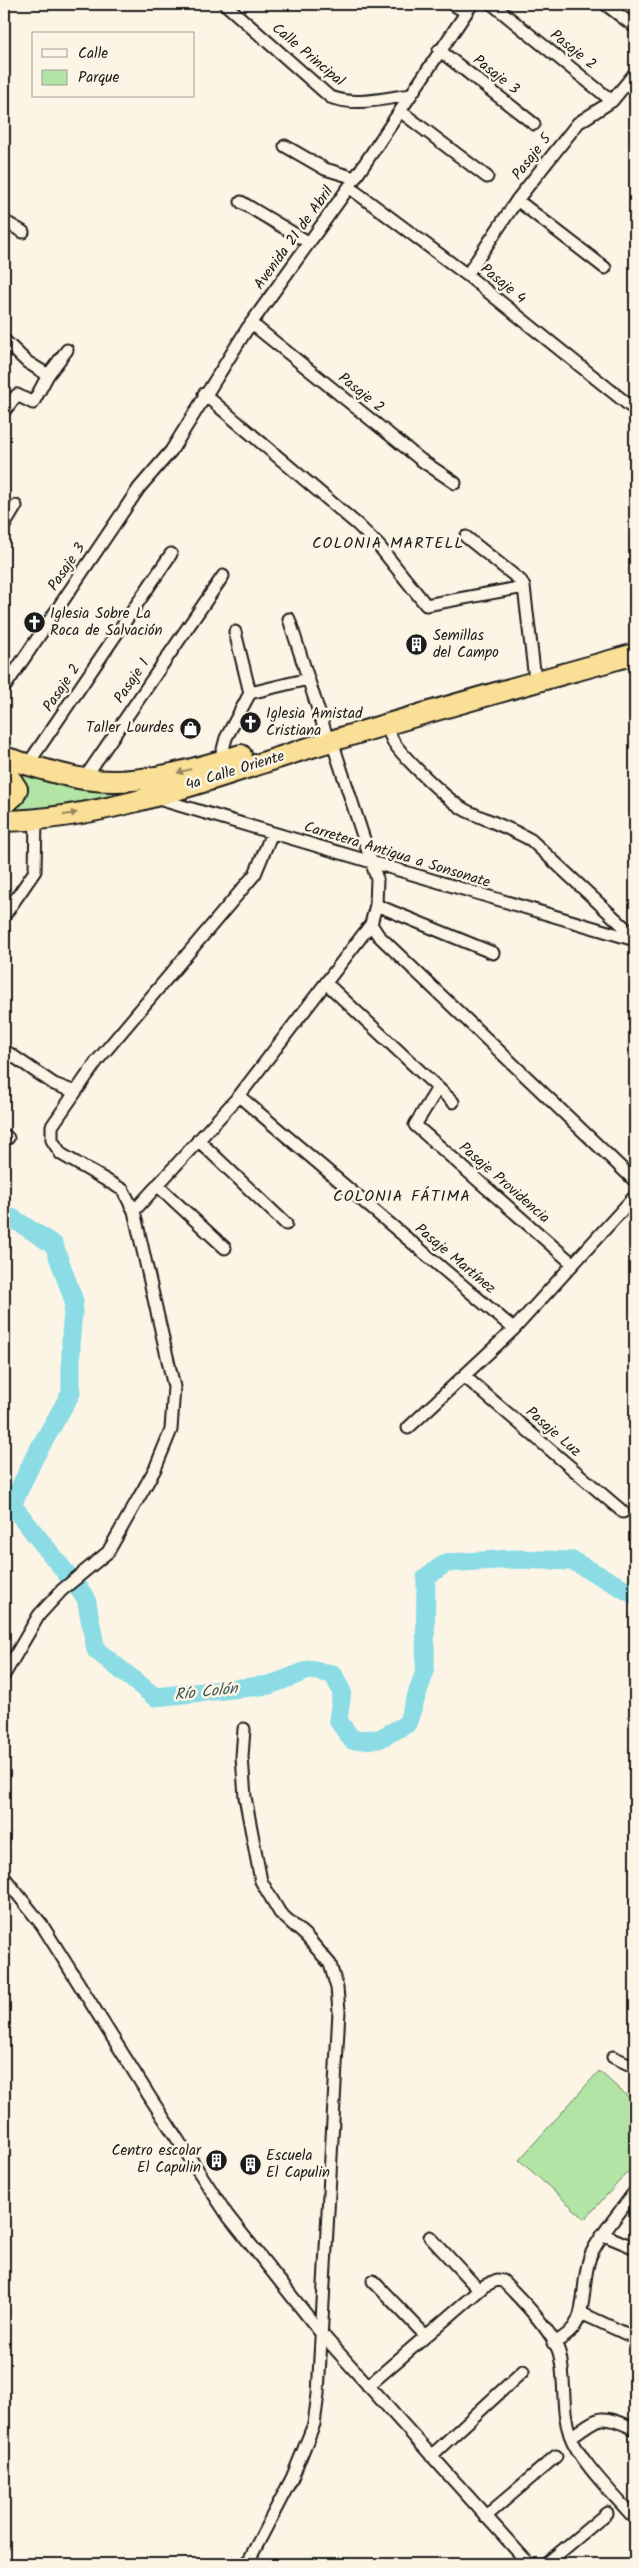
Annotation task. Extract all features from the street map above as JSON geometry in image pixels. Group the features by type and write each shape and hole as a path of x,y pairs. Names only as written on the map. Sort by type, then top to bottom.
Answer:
{"highway":[{"name":"4a Calle Oriente","path":"4,821 36,819 94,810 151,797 328,736 534,671 635,643"},
{"name":"4a Calle Oriente","path":"4,757 84,779 108,782 172,775 220,761 328,736 386,725 635,654"},
{"path":"4,769 17,789 14,796 4,804"}],"street":[{"name":"Calle Principal","path":"225,4 330,97 343,102 358,102 411,95"},
{"path":"452,4 469,8"},
{"name":"Pasaje 2","path":"492,4 612,101"},
{"path":"605,4 635,27"},
{"name":"Avenida 21 de Abril","path":"139,488 171,451 204,394 251,323 352,182 469,8"},
{"name":"Pasaje 3","path":"439,50 534,124"},
{"name":"Pasaje 5","path":"468,275 518,200 578,123 612,101 635,73"},
{"path":"400,110 487,177"},
{"path":"285,146 325,170 352,182"},
{"name":"Pasaje 4","path":"352,182 635,410"},
{"path":"518,200 605,268"},
{"path":"241,202 308,242"},
{"path":"4,221 23,232"},
{"name":"Pasaje 2","path":"251,323 421,460 456,484"},
{"path":"4,340 27,362 48,375"},
{"path":"4,411 17,395 33,403 48,375 67,350"},
{"path":"204,394 379,546 426,605 524,587"},
{"name":"Pasaje 3","path":"4,688 139,488"},
{"path":"4,526 16,506"},
{"path":"466,537 521,581 524,587 534,671"},
{"name":"Pasaje 2","path":"28,764 172,554"},
{"name":"Pasaje 1","path":"84,779 223,576"},
{"path":"134,1211 239,1096 371,924 376,905 378,879 374,864 308,679 289,619"},
{"path":"220,761 226,738 250,694 235,632"},
{"path":"250,694 308,679"},
{"path":"386,725 393,741 403,754 454,802 466,810 511,828 531,840 635,939"},
{"name":"Carretera Antigua a Sonsonate","path":"151,797 374,864 635,939"},
{"path":"4,916 34,871 36,819"},
{"path":"4,1675 39,1615 62,1590 108,1552 155,1468 171,1430 174,1387 134,1211 123,1190 61,1154 52,1140 52,1126 97,1061 255,874 272,833"},
{"path":"376,905 493,953"},
{"path":"371,924 378,935 635,1181"},
{"path":"326,983 452,1102"},
{"path":"4,1050 54,1084 75,1092"},
{"name":"Pasaje Providencia","path":"438,1088 415,1124 573,1264"},
{"name":"Pasaje Martínez","path":"239,1096 514,1329"},
{"path":"198,1140 286,1224"},
{"path":"157,1185 225,1248"},
{"path":"408,1428 514,1329 635,1196"},
{"name":"Pasaje Luz","path":"464,1376 623,1512"},
{"path":"244,1729 242,1757 245,1798 261,1880 280,1913 306,1936 330,1964 338,1988 339,2011 314,2424 292,2478 247,2564"},
{"path":"4,1877 42,1925 152,2102 228,2216 321,2333 529,2564"},
{"path":"613,2057 635,2067"},
{"path":"553,2343 566,2338 577,2326 581,2313 590,2256 635,2191"},
{"path":"604,2235 635,2248"},
{"path":"430,2237 479,2290"},
{"path":"368,2386 479,2290 497,2280 503,2281 531,2309 560,2354 564,2415 571,2438 590,2465 635,2519"},
{"path":"373,2281 426,2336"},
{"path":"581,2313 635,2338"},
{"path":"431,2456 523,2371"},
{"path":"571,2438 591,2422 608,2417 635,2429"},
{"path":"485,2517 556,2456"},
{"path":"546,2564 607,2513"}],"green space":[{"path":"10,770 125,789 126,794 91,804 7,813"},
{"path":"599,2071 635,2103 635,2164 585,2219 519,2160"}],"waterway":[{"name":"Río Colón","path":"4,1221 12,1218 54,1245 74,1301 71,1334 71,1393 34,1458 12,1505 86,1598 96,1650 155,1697 270,1685 309,1670 333,1674 342,1692 338,1720 352,1740 379,1739 407,1724 425,1671 426,1577 446,1563 513,1559 573,1561 635,1595"}],"place":[{"name":"Iglesia Sobre La Roca de Salvación","path":"34,623"},
{"name":"Semillas del Campo","path":"417,645"},
{"name":"Iglesia Amistad Cristiana","path":"250,723"},
{"name":"Taller Lourdes","path":"190,728"},
{"name":"Centro escolar El Capulin","path":"217,2160"},
{"name":"Escuela El Capulin","path":"250,2165"}],"district":[{"name":"COLONIA MARTELL","path":"388,543"},
{"name":"COLONIA FÁTIMA","path":"402,1196"}]}
